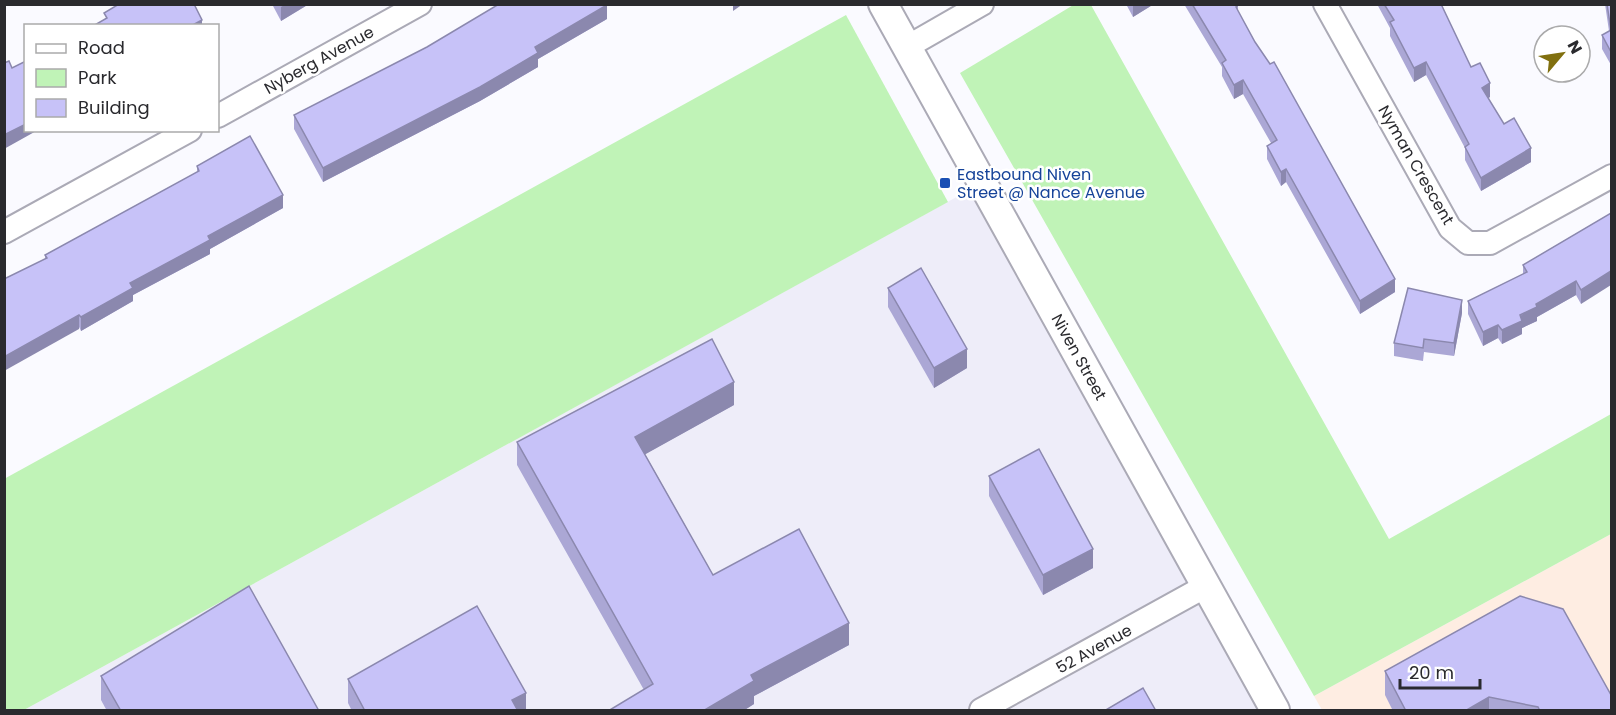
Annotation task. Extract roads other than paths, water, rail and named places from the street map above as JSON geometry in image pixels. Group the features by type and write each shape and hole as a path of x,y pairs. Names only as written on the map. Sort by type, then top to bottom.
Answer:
{"street":[{"name":"Nyberg Avenue","path":"219,115 420,4"},
{"name":"Niven Street","path":"883,4 1275,711"},
{"path":"907,47 982,4"},
{"name":"Nyman Crescent","path":"1325,4 1450,228 1468,243 1490,243 1611,176"},
{"path":"4,232 186,132"},
{"name":"52 Avenue","path":"981,711 1206,586"}],"place":[{"name":"Eastbound Niven Street @ Nance Avenue","path":"945,183"}]}
